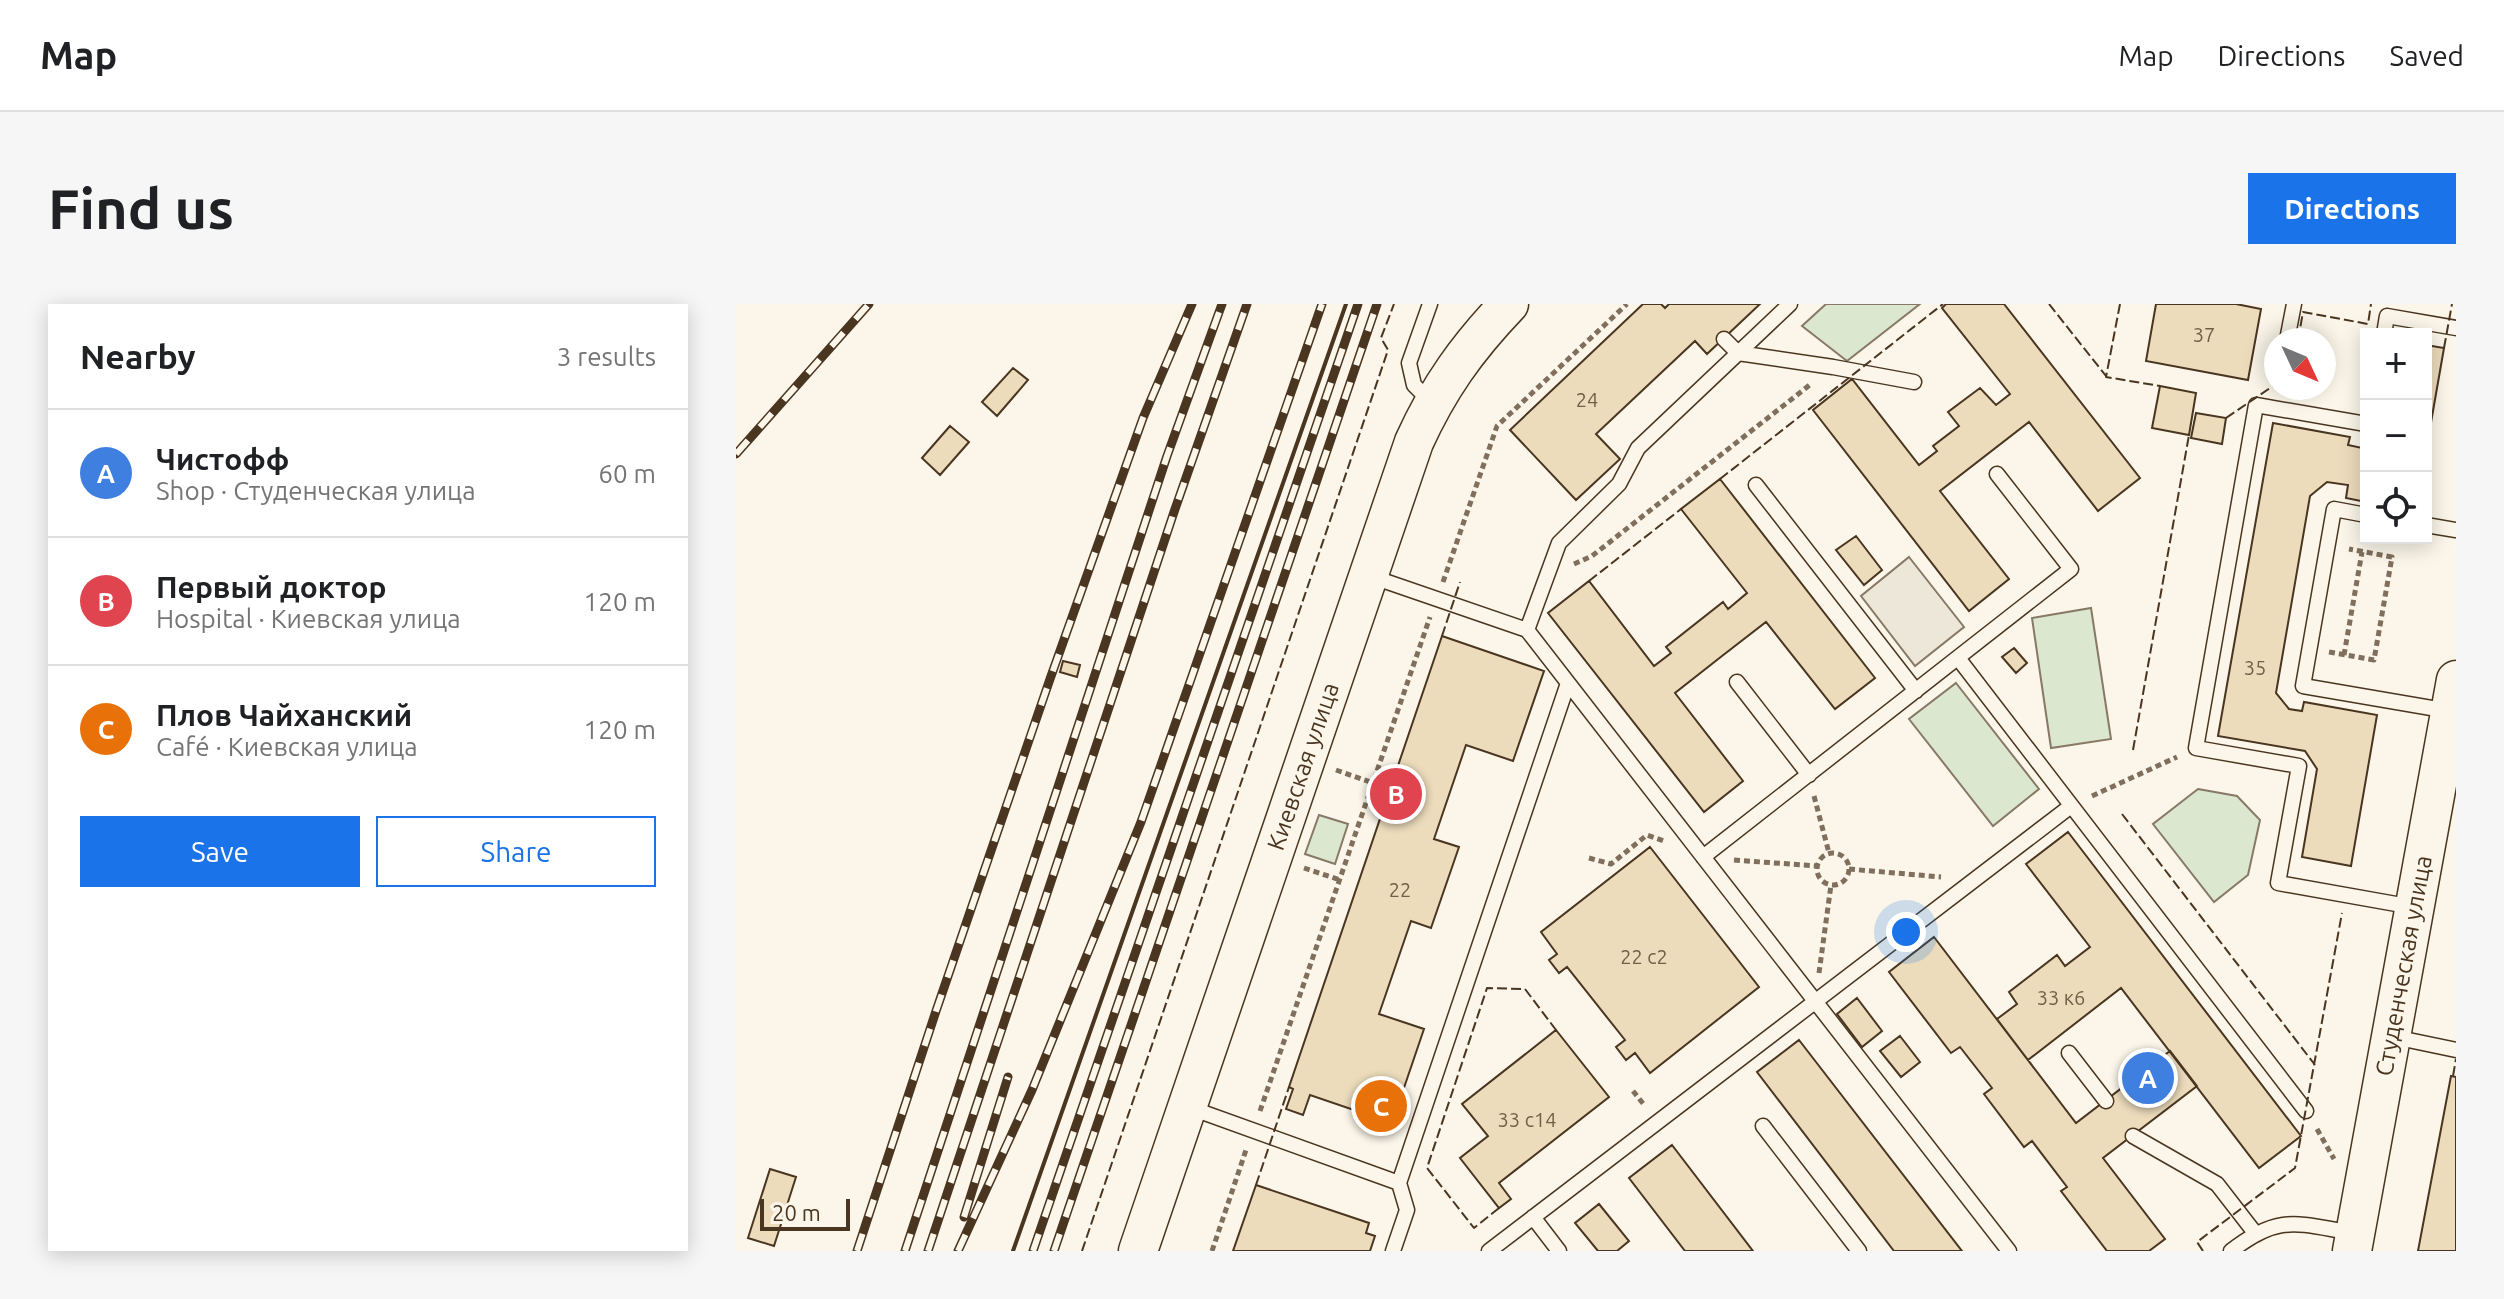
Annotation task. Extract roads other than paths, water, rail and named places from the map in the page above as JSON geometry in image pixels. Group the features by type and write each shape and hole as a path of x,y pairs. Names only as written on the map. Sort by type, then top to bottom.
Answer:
{"street":[{"name":"Киевская улица","path":"1138,1251 1414,442 1432,403 1477,339 1509,304"},
{"name":"Студенческая улица","path":"2354,1242 2453,710"}],"lane":[{"path":"1430,304 1409,363 1414,385 1432,403"},
{"path":"1527,630 1559,543 1619,484 1638,448 1790,304"},
{"path":"2289,328 2294,304"},
{"path":"2385,328 2387,316 2456,328"},
{"path":"1724,339 1738,353 1914,382"},
{"path":"2360,423 2256,405 2196,748 2299,766 2278,883 2415,907"},
{"path":"1703,857 2071,569 1997,474"},
{"path":"1756,485 1916,691"},
{"path":"2360,514 2334,509 2303,686 2453,710"},
{"path":"2432,526 2456,530"},
{"path":"1367,575 1527,630 2009,1251"},
{"path":"1958,658 2306,1111"},
{"path":"1737,682 1809,775"},
{"path":"1393,1251 1407,1210 1399,1183 1568,683"},
{"path":"1489,1251 2071,806"},
{"path":"2391,1037 2456,1050"},
{"path":"2069,1053 2106,1101"},
{"path":"1187,1107 1399,1183"},
{"path":"1763,1126 1859,1251"},
{"path":"2133,1136 2217,1184 2255,1233"},
{"path":"1533,1217 1559,1251"},
{"path":"2231,1251 2255,1233 2279,1224 2296,1223 2354,1242"}],"railway":[{"path":"736,454 869,304"},
{"path":"857,1251 1050,679 1143,418 1192,304"},
{"path":"905,1251 1167,456 1222,304"},
{"path":"928,1251 1174,512 1247,304"},
{"path":"958,1251 1032,1090 1141,822 1322,304"},
{"path":"1033,1251 1358,304"},
{"path":"1054,1251 1377,304"},
{"path":"964,1217 1008,1077"}],"place":[{"name":"Первый доктор","path":"1396,794"},
{"name":"Чистофф","path":"2148,1078"},
{"name":"Плов Чайханский","path":"1381,1106"}]}
